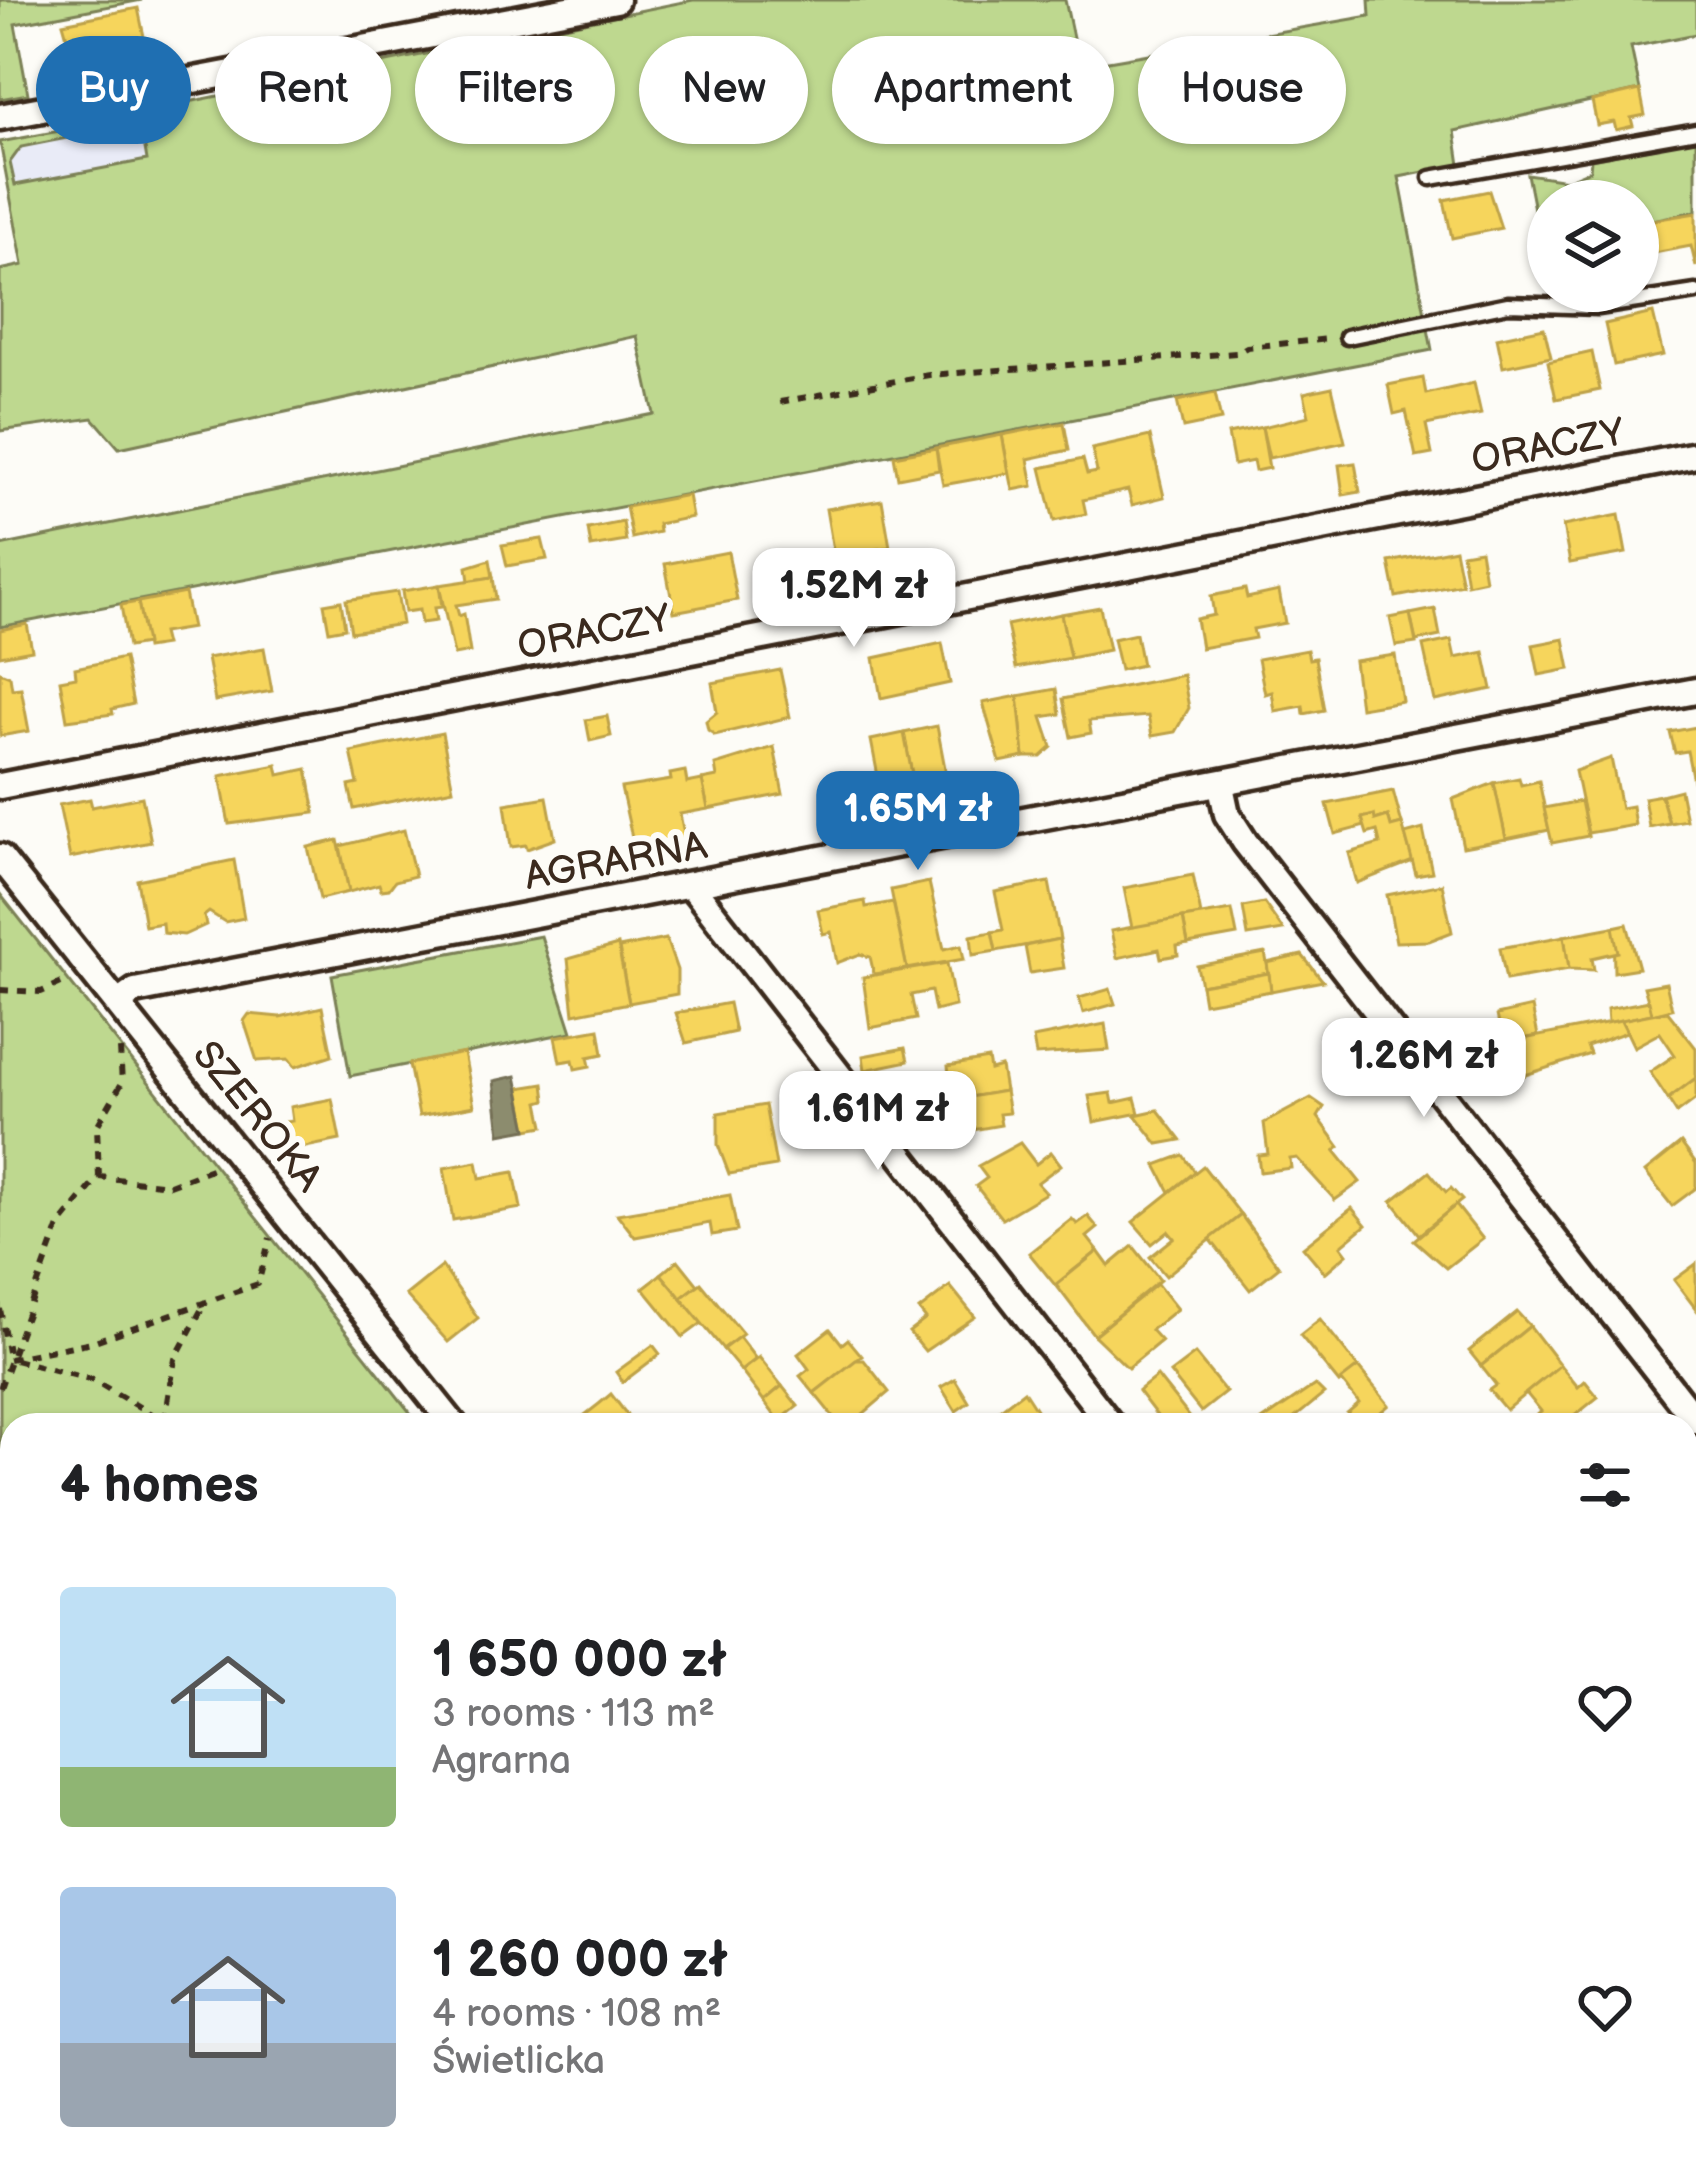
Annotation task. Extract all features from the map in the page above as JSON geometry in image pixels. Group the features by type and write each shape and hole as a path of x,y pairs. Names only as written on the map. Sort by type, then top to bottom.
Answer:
{"street":[{"path":"0,117 616,0"},
{"name":"ORACZY","path":"0,786 1696,455"},
{"name":"AGRARNA","path":"118,1003 135,991 170,984 1221,786 1696,691"},
{"path":"1221,786 1227,814 1246,842 1690,1413"},
{"name":"SZEROKA","path":"0,857 445,1413"},
{"path":"691,885 1103,1413"}],"lane":[{"path":"1431,178 1696,130"},
{"path":"1347,337 1489,306 1598,307 1696,292"}],"path":[{"path":"780,402 929,375 1235,353 1247,347 1347,337"},
{"path":"0,990 41,992 71,979 118,1003 122,1083 97,1126 99,1177 59,1226 0,1388"},
{"path":"99,1177 169,1185 244,1157"},
{"path":"9,1359 92,1342 257,1284 264,1248 287,1212"},
{"path":"168,1413 175,1359 206,1301"},
{"path":"0,1309 9,1359"},
{"path":"9,1359 94,1380 151,1413"}],"shaded area":[{"path":"145,144 148,159 14,186 10,162 21,147"}],"green space":[{"path":"0,0 142,0 15,24 28,94 0,99"},
{"path":"693,0 1065,0 1073,36 832,36 832,144 1114,144 1114,60 1138,56 1138,144 1346,144 1346,36 1254,36 1370,16 1369,0 1696,0 1696,34 1631,47 1640,90 1455,131 1460,165 1399,177 1432,350 0,627 0,546 654,414 637,336 119,448 93,418 0,431 0,270 23,265 0,142 36,135 36,144 21,147 10,162 15,185 147,160 144,144 191,144 191,101 215,97 215,144 391,144 391,61 415,56 415,144 615,144 615,36 515,36"},
{"path":"1696,139 1696,211 1659,219 1659,180 1567,180 1590,170 1591,159"},
{"path":"1527,174 1567,180 1528,180"},
{"path":"0,894 411,1413 0,1413"},
{"path":"541,936 572,1032 350,1076 332,975"}],"building: Homes":[{"path":"138,8 144,36 67,36 63,23"},
{"path":"1640,90 1645,115 1631,118 1633,126 1616,130 1614,122 1597,125 1592,101"},
{"path":"1489,191 1501,228 1452,238 1444,200"},
{"path":"1696,213 1696,267 1691,246 1659,252 1659,219"},
{"path":"1653,313 1663,355 1614,365 1605,324"},
{"path":"1544,328 1551,357 1503,367 1497,338"},
{"path":"1592,352 1600,390 1556,399 1548,362"},
{"path":"1423,378 1426,394 1474,383 1481,414 1426,425 1432,454 1416,457 1406,411 1394,414 1388,385"},
{"path":"1332,387 1345,442 1269,458 1262,427 1309,416 1304,393"},
{"path":"1215,393 1221,420 1183,428 1177,401"},
{"path":"1064,423 1069,450 1028,459 1033,486 1013,490 1002,435"},
{"path":"1262,427 1269,468 1255,471 1253,461 1234,465 1228,434"},
{"path":"1002,435 1009,473 943,485 936,448"},
{"path":"1150,436 1164,497 1132,505 1128,490 1083,500 1086,514 1054,521 1041,468 1083,459 1087,474 1097,472 1092,449"},
{"path":"936,448 939,470 898,478 894,456"},
{"path":"1355,463 1360,492 1343,495 1339,465"},
{"path":"688,495 692,517 658,524 659,532 632,538 626,507"},
{"path":"882,500 890,547 834,556 826,509"},
{"path":"1619,515 1626,553 1570,563 1563,526"},
{"path":"623,522 626,541 591,547 588,529"},
{"path":"542,539 547,559 507,566 502,545"},
{"path":"1455,549 1462,584 1396,597 1389,562"},
{"path":"1480,550 1485,580 1467,584 1462,553"},
{"path":"728,552 737,600 674,612 665,564"},
{"path":"490,560 493,577 469,581 467,567"},
{"path":"493,577 496,599 456,605 459,616 464,614 470,652 454,655 439,585"},
{"path":"439,585 442,607 434,608 436,621 421,623 419,610 405,612 402,591"},
{"path":"1245,589 1247,598 1279,591 1285,623 1253,629 1255,638 1201,648 1196,619 1214,615 1211,596"},
{"path":"397,592 402,624 351,632 346,600"},
{"path":"185,593 192,628 162,633 165,645 146,648 138,602"},
{"path":"341,601 345,628 329,631 324,604"},
{"path":"138,602 146,644 128,647 121,605"},
{"path":"1100,607 1109,650 1070,658 1061,614"},
{"path":"1435,609 1440,636 1416,641 1410,614"},
{"path":"1061,614 1070,658 1016,668 1007,625"},
{"path":"1410,614 1416,643 1396,646 1390,618"},
{"path":"27,624 32,650 0,656 0,630"},
{"path":"1136,634 1142,665 1120,670 1113,639"},
{"path":"1564,639 1570,669 1539,675 1533,645"},
{"path":"1451,640 1455,658 1484,652 1492,689 1435,701 1423,646"},
{"path":"942,643 950,683 881,698 874,658"},
{"path":"264,648 272,691 215,701 207,658"},
{"path":"1307,650 1309,659 1315,658 1324,710 1304,714 1303,706 1275,711 1272,692 1265,694 1258,659"},
{"path":"1395,655 1402,701 1360,708 1354,661"},
{"path":"124,658 133,704 112,709 113,714 67,720 60,680 76,677 75,668"},
{"path":"780,670 790,717 715,735 708,730 706,721 717,712 712,683"},
{"path":"0,672 10,676 12,689 21,688 29,731 0,736"},
{"path":"1183,675 1189,708 1175,732 1152,736 1148,716 1089,721 1091,733 1071,737 1063,699"},
{"path":"1056,689 1060,714 1042,717 1052,747 1041,757 1024,757 1018,696"},
{"path":"1018,696 1024,757 1000,762 983,703"},
{"path":"607,716 611,736 590,741 586,720"},
{"path":"937,726 948,784 915,790 904,733"},
{"path":"1696,727 1696,796 1687,751 1675,753 1670,732"},
{"path":"442,733 453,789 354,809 349,786 358,784 351,752"},
{"path":"904,733 915,790 882,797 871,740"},
{"path":"774,747 783,794 708,809 702,780 717,777 715,765"},
{"path":"1611,758 1621,808 1632,806 1635,825 1588,833 1575,771"},
{"path":"277,765 279,775 307,769 315,813 229,824 220,776"},
{"path":"685,771 687,783 702,780 708,809 680,814 685,839 634,846 621,788 671,780 670,774"},
{"path":"1519,778 1521,785 1539,781 1549,830 1506,839 1494,783"},
{"path":"1494,783 1506,839 1463,847 1453,799"},
{"path":"1680,790 1686,820 1669,823 1661,795"},
{"path":"1393,791 1402,824 1391,827 1388,816 1375,820 1374,815 1362,818 1365,826 1335,834 1327,804"},
{"path":"1661,795 1669,823 1649,827 1644,798"},
{"path":"142,797 151,842 70,858 59,805 90,799 92,807"},
{"path":"547,797 555,839 527,849 526,845 511,847 505,804"},
{"path":"1581,801 1588,836 1552,843 1544,808"},
{"path":"1374,815 1375,820 1388,816 1391,827 1402,824 1413,861 1357,883 1349,853 1380,844 1377,831 1367,834 1362,818"},
{"path":"1423,829 1432,872 1416,875 1405,834"},
{"path":"404,830 415,876 395,881 389,889 381,890 379,884 349,892 340,846"},
{"path":"338,840 349,892 320,899 308,847"},
{"path":"234,860 244,918 225,922 209,912 204,916 206,925 184,935 163,933 162,923 145,926 137,880"},
{"path":"1193,875 1201,915 1132,928 1124,888"},
{"path":"929,882 944,949 961,945 964,959 907,969 891,890"},
{"path":"1049,882 1060,939 996,951 992,932 1003,930 995,892"},
{"path":"1442,884 1452,932 1429,941 1396,942 1387,895"},
{"path":"865,901 866,907 893,902 907,969 874,974 870,957 860,954 837,963 831,932 823,934 818,910"},
{"path":"1264,903 1283,930 1248,936 1243,907"},
{"path":"1232,910 1237,935 1188,944 1183,918"},
{"path":"1183,918 1188,944 1177,946 1178,955 1161,958 1159,949 1117,958 1111,931"},
{"path":"1627,924 1639,968 1614,972 1613,927"},
{"path":"1613,927 1618,952 1592,958 1594,970 1569,969 1564,936"},
{"path":"992,932 996,951 973,955 971,936"},
{"path":"1564,936 1569,969 1506,980 1500,948"},
{"path":"666,939 677,970 677,994 629,1003 619,948"},
{"path":"1059,939 1064,968 1030,973 1025,946"},
{"path":"618,945 629,1003 574,1014 568,959"},
{"path":"1265,953 1269,973 1201,985 1197,966"},
{"path":"1302,955 1323,981 1271,991 1267,963"},
{"path":"947,963 955,1006 935,1011 931,991 911,995 916,1019 870,1028 863,977"},
{"path":"1269,973 1271,991 1204,1003 1201,985"},
{"path":"1666,983 1672,1009 1652,1014 1644,987"},
{"path":"1110,989 1115,1004 1083,1013 1079,998"},
{"path":"1649,1001 1652,1014 1608,1023 1607,1009"},
{"path":"729,1003 735,1032 686,1043 676,1013"},
{"path":"322,1007 332,1055 295,1067 289,1059 257,1061 244,1021 249,1014 280,1017"},
{"path":"1532,1007 1538,1036 1503,1043 1497,1015"},
{"path":"1667,1011 1696,1048 1696,1078 1668,1099 1650,1072 1675,1055 1660,1033 1634,1047 1621,1020"},
{"path":"1621,1020 1627,1032 1587,1046 1590,1054 1510,1080 1503,1043"},
{"path":"1105,1024 1109,1050 1036,1055 1033,1038"},
{"path":"599,1029 603,1054 588,1057 590,1066 575,1069 573,1060 560,1062 555,1037"},
{"path":"905,1048 908,1061 865,1070 863,1056"},
{"path":"464,1053 474,1106 419,1116 409,1064"},
{"path":"988,1059 990,1070 1001,1067 1005,1091 952,1100 948,1066"},
{"path":"1696,1078 1696,1099 1677,1113 1668,1099"},
{"path":"544,1084 546,1100 539,1102 544,1126 527,1129 519,1088"},
{"path":"1005,1091 1009,1113 999,1114 1001,1125 961,1132 952,1100"},
{"path":"1111,1093 1113,1103 1135,1098 1139,1113 1094,1122 1089,1096"},
{"path":"1311,1098 1324,1107 1318,1117 1340,1147 1335,1151 1360,1182 1335,1200 1297,1158 1290,1159 1291,1168 1260,1172 1258,1155 1268,1154 1264,1123"},
{"path":"332,1099 340,1140 291,1150 285,1122 292,1121 290,1107"},
{"path":"765,1105 776,1166 729,1174 718,1145 718,1113"},
{"path":"1158,1110 1181,1140 1158,1144 1135,1115"},
{"path":"1020,1143 1036,1164 1051,1152 1061,1165 1037,1183 1046,1193 1002,1219 976,1186 987,1178 978,1166"},
{"path":"1681,1143 1696,1163 1696,1188 1672,1206 1645,1172"},
{"path":"1183,1155 1195,1172 1170,1192 1156,1165"},
{"path":"477,1162 480,1178 514,1172 521,1208 453,1220 444,1168"},
{"path":"1203,1166 1241,1215 1166,1276 1150,1257 1174,1238 1168,1231 1152,1244 1133,1222"},
{"path":"1429,1172 1446,1192 1451,1188 1462,1200 1419,1235 1392,1201"},
{"path":"730,1195 737,1231 712,1235 710,1223 635,1237 617,1214"},
{"path":"1456,1205 1483,1239 1446,1268 1414,1240"},
{"path":"1352,1208 1366,1225 1341,1246 1347,1254 1325,1273 1303,1247"},
{"path":"1241,1215 1279,1267 1250,1290 1210,1239"},
{"path":"1088,1216 1098,1228 1087,1237 1098,1251 1055,1285 1029,1253 1072,1219 1077,1224"},
{"path":"1133,1246 1160,1280 1094,1335 1056,1285 1098,1251 1109,1266"},
{"path":"678,1260 698,1285 681,1298 661,1274"},
{"path":"1696,1264 1696,1309 1674,1280"},
{"path":"442,1266 478,1318 448,1342 406,1295"},
{"path":"661,1274 702,1323 683,1337 643,1288"},
{"path":"701,1283 743,1334 723,1349 681,1298"},
{"path":"1157,1284 1177,1309 1151,1330 1161,1341 1128,1368 1094,1335"},
{"path":"950,1286 975,1317 925,1351 909,1332 926,1319 919,1310"},
{"path":"1517,1312 1530,1326 1481,1366 1469,1351"},
{"path":"1320,1319 1358,1367 1339,1383 1300,1335"},
{"path":"1530,1326 1560,1365 1506,1410 1489,1390 1496,1385 1481,1366"},
{"path":"830,1329 842,1344 848,1339 862,1356 814,1393 800,1376 809,1369 798,1354"},
{"path":"739,1337 756,1359 741,1371 723,1349"},
{"path":"653,1345 660,1354 623,1382 616,1372"},
{"path":"1195,1354 1226,1392 1201,1412 1170,1373"},
{"path":"759,1357 782,1386 764,1401 741,1371"},
{"path":"856,1360 864,1360 889,1392 864,1413 830,1413 814,1393"},
{"path":"1560,1365 1578,1387 1585,1381 1598,1397 1578,1413 1539,1413 1526,1393"},
{"path":"1358,1367 1389,1405 1380,1413 1347,1413 1359,1403 1341,1380"},
{"path":"1157,1376 1186,1413 1155,1413 1138,1391"},
{"path":"955,1379 969,1402 956,1411 941,1387"},
{"path":"1315,1385 1324,1394 1301,1413 1274,1413"},
{"path":"782,1386 798,1406 789,1413 773,1413 764,1401"},
{"path":"1024,1391 1038,1413 996,1413"},
{"path":"611,1394 626,1413 587,1413"}],"building: Industry":[{"path":"516,1076 527,1129 500,1134 494,1081"}]}
